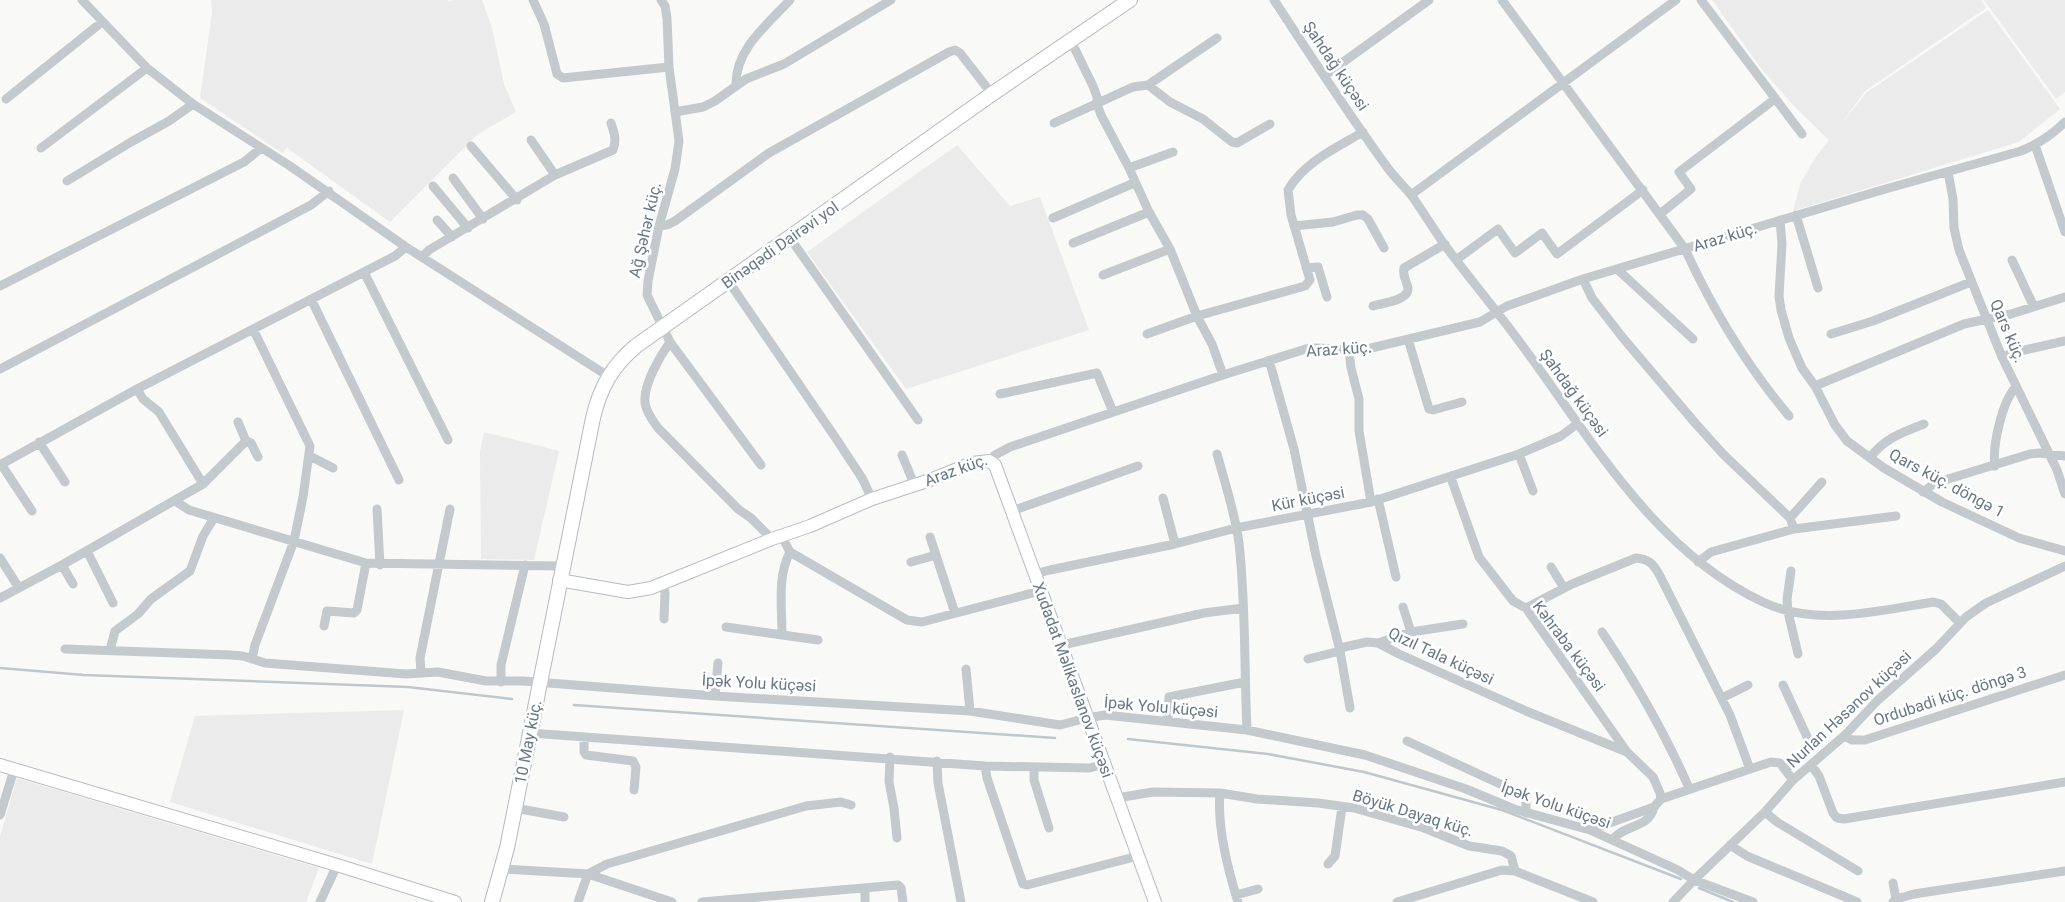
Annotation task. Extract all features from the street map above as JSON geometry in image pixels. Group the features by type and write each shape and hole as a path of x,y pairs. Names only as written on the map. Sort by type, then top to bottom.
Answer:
{"main road":[{"name":"Binəqədi Dairəvi yol","path":"559,580 596,403 608,376 624,356 992,94 1130,0"},
{"name":"10 May küç.","path":"492,902 502,869 515,808 559,580"}],"street":[{"path":"82,0 147,68 193,104 329,191 406,247 608,376"},
{"path":"533,0 544,24 557,74 563,78 669,67"},
{"path":"736,85 742,58 746,50 756,36 790,0"},
{"path":"675,112 709,104 746,79 784,64 891,0"},
{"name":"Şahdağ küçəsi","path":"1274,0 1392,174 1411,195 1456,260 1577,424 1644,509 1698,562 1725,581 1763,603 1788,612 1816,615 1864,614 1937,602 1960,623"},
{"path":"1324,76 1429,0"},
{"path":"1502,0 1685,248 1694,269 1738,347 1770,394 1789,416"},
{"path":"1411,195 1676,0"},
{"path":"1700,0 1802,134"},
{"name":"Ağ Şəhər küç.","path":"665,2 669,67 679,141 678,153 658,226 648,281 648,295 652,308 664,327 670,342 761,465"},
{"path":"6,99 102,22"},
{"path":"1054,123 1133,88 1148,85 1217,38"},
{"path":"1071,41 1093,86 1097,97 1096,104 1129,168 1134,183 1170,249 1197,316 1212,344 1223,375"},
{"path":"658,226 667,225 675,221 769,152 949,52 955,50 960,53 992,94"},
{"path":"41,148 147,68"},
{"path":"1148,85 1170,102 1197,115 1237,143 1270,124"},
{"path":"1660,214 1691,189 1679,172 1775,99"},
{"path":"67,181 131,142 169,122 193,104"},
{"name":"Araz küç.","path":"559,580 628,592 642,591 664,584 914,484 930,480 972,463 989,461 995,454 1010,447 1223,375 1309,348 1367,349 1480,322 1496,312 1527,298 1583,279 2035,145 2050,136 2065,122"},
{"path":"422,257 452,237 556,176 613,150 616,143 611,123"},
{"path":"1147,334 1197,316 1305,286 1310,280 1294,226 1288,201 1288,190 1292,183 1311,164 1363,132"},
{"path":"531,140 556,176"},
{"path":"2035,145 2065,232"},
{"path":"472,146 517,200"},
{"path":"0,286 244,162 261,148"},
{"path":"1129,168 1174,152"},
{"name":"Qars küç.","path":"1948,172 1953,199 1954,228 1959,250 2002,357 2049,454 2065,494"},
{"path":"453,178 483,219"},
{"path":"1053,218 1134,183"},
{"path":"433,186 468,228"},
{"path":"1456,260 1498,229 1515,253 1542,233 1558,254 1643,190"},
{"path":"0,369 311,204 329,191"},
{"path":"1072,244 1149,212"},
{"path":"1294,226 1333,222 1363,215 1368,219 1384,248"},
{"path":"1796,215 1818,288"},
{"path":"437,220 452,237"},
{"name":"Qars küç. döngə 1","path":"1780,220 1782,244 1779,296 1781,310 1795,355 1804,373 1815,386 1840,433 1856,449 1923,492 2019,538 2065,551"},
{"path":"790,238 918,420"},
{"path":"1373,306 1401,298 1406,294 1408,289 1403,272 1404,268 1445,244"},
{"path":"32,512 0,465 137,389 395,256 406,247"},
{"path":"1103,275 1170,249"},
{"path":"2012,260 2034,307"},
{"path":"1306,268 1318,267 1328,297"},
{"path":"1617,269 1693,340"},
{"path":"364,272 448,440"},
{"path":"1583,279 1592,298 1623,338 1723,454 1790,518 1794,529"},
{"path":"729,282 862,478 872,500"},
{"path":"1831,334 1971,282"},
{"path":"1815,386 1964,324 2034,307 2065,297"},
{"path":"311,299 399,480"},
{"path":"252,659 255,645 294,541 310,456 309,441 253,329"},
{"path":"1408,339 1429,409 1433,410 1462,402"},
{"path":"2002,357 2065,340"},
{"path":"670,342 654,368 646,394 645,404 649,416 658,428 738,510 777,538 790,552 907,620 922,622 1040,591"},
{"path":"1349,350 1358,399 1359,431 1374,501 1396,576"},
{"path":"1269,360 1294,449 1316,556 1340,650 1350,708"},
{"path":"1000,394 1097,373 1112,412"},
{"path":"1995,466 1994,452 2007,399 2016,388"},
{"path":"137,389 143,399 159,412 203,484"},
{"path":"238,422 246,441 251,443 258,457"},
{"name":"Kür küçəsi","path":"1034,574 1175,544 1236,528 1374,501 1451,478 1519,454 1561,436 1577,424"},
{"path":"1870,458 1877,448 1887,440 1924,424"},
{"path":"0,598 87,551 203,484 246,441"},
{"path":"39,442 65,482"},
{"path":"1923,492 1935,483 2030,454 2039,453 2065,456"},
{"path":"1217,454 1239,543 1246,646 1247,730"},
{"path":"1519,454 1533,491"},
{"path":"902,455 914,484"},
{"path":"310,456 333,468"},
{"name":"Xudadat Məlikaslanov küçəsi","path":"989,461 995,465 1040,591 1062,645 1086,718 1155,902"},
{"path":"1012,511 1138,466"},
{"name":"Kəhraba küçəsi","path":"1451,478 1479,558 1513,601 1526,608 1627,752 1653,777 1660,792 1660,798"},
{"path":"1790,518 1822,482"},
{"path":"1163,498 1175,544"},
{"path":"175,501 189,510 366,563 562,566"},
{"path":"421,672 420,658 450,508"},
{"path":"377,509 380,564"},
{"path":"1698,562 1711,552 1794,529 1896,516"},
{"path":"110,650 115,631 138,614 151,599 190,571 201,540 214,518"},
{"path":"930,537 955,613"},
{"path":"87,551 113,603"},
{"path":"782,635 781,580 782,570 790,552"},
{"path":"911,562 936,554"},
{"path":"0,558 19,588"},
{"path":"1526,608 1564,588 1636,558 1651,562 1660,574 1722,698 1738,733 1750,769"},
{"path":"324,626 327,611 354,614 357,610 366,563"},
{"path":"501,682 501,665 525,564"},
{"path":"62,565 73,584"},
{"name":"Nurlan Həsənov küçəsi","path":"1673,902 1765,812 1793,780 1844,736 1878,700 1936,649 1960,623 1986,603 2065,566"},
{"path":"1551,567 1564,588"},
{"path":"1791,571 1787,599 1788,612 1798,654"},
{"path":"664,584 664,619"},
{"path":"1403,606 1411,632"},
{"path":"1062,645 1204,613 1243,608"},
{"path":"1378,642 1411,632 1463,624"},
{"path":"726,627 818,640"},
{"path":"1602,632 1636,682 1675,755 1689,788"},
{"name":"Qızıl Tala küçəsi","path":"1308,659 1358,644 1378,642 1407,658 1526,711 1627,752"},
{"name":"İpək Yolu küçəsi","path":"64,649 231,655 265,663 284,665 406,674 438,672 501,682 540,682 715,696 970,711 1060,725 1086,718 1122,715 1247,730 1365,755 1466,789 1526,813 1590,830 1678,870 1694,880 1754,902"},
{"path":"715,696 718,663"},
{"path":"966,669 970,711"},
{"name":"Ordubadi küç. döngə 3","path":"1844,736 1852,740 1865,740 2065,675"},
{"path":"1168,720 1169,697 1245,682"},
{"path":"1722,698 1748,685"},
{"path":"1783,685 1809,741 1809,748 1785,770"},
{"path":"530,733 937,761 985,766 1090,768 1104,764"},
{"path":"584,738 584,752 586,755 633,761 636,767 634,790"},
{"path":"1407,741 1524,795 1526,813"},
{"path":"890,758 889,782 897,838"},
{"path":"937,761 938,784 961,902"},
{"path":"1612,840 1621,830 1646,820 1651,815 1660,798 1689,788 1776,761 1780,763 1793,780"},
{"path":"1811,765 1819,776 1832,813 1837,818 1844,819 2065,782"},
{"path":"0,766 337,865 426,898 455,902"},
{"path":"985,766 986,778 1022,884 1027,885 1138,856"},
{"path":"1034,767 1034,780 1049,828"},
{"path":"0,815 14,770"},
{"name":"Böyük Dayaq küç.","path":"1117,798 1152,792 1220,793 1257,799 1342,807 1369,812 1410,824 1469,846 1502,851 1511,856 1515,870"},
{"path":"1220,793 1220,809 1226,856 1237,899 1258,889"},
{"path":"578,902 588,874 626,859 806,806 841,802 851,805"},
{"path":"1328,864 1335,856 1342,807"},
{"path":"1590,830 1654,807"},
{"path":"515,808 564,817"},
{"path":"1765,812 1777,822 1858,871"},
{"path":"1730,845 1747,856 1857,902"},
{"path":"320,902 337,865"},
{"path":"502,869 588,874 672,902"},
{"path":"1397,902 1417,899 1487,874 1502,870 1515,870 1593,902"},
{"path":"1893,882 1894,901 1931,892 2065,871"},
{"path":"702,902 770,898 898,885 901,888 903,902"},
{"path":"865,888 866,902"},
{"path":"1931,892 1932,902"}],"shaded area":[{"path":"211,0 447,0 449,2 454,0 482,0 492,28 504,84 516,112 478,134 390,222 287,148 282,153 200,98 212,13"},
{"path":"1712,0 1981,0 1986,8 1865,91 1839,127 1866,93 1988,10 2060,109 2019,142 1793,211 1800,184 1815,158 1829,140 1794,106 1763,71"},
{"path":"1984,0 2065,0 2065,92 2056,99"},
{"path":"957,145 1010,206 1040,197 1089,330 906,389 807,252"},
{"path":"484,432 559,451 534,560 481,559 480,452"},
{"path":"404,710 372,864 170,802 195,716"},
{"path":"17,778 319,868 306,902 0,902 0,837"}],"waterway":[{"path":"0,668 84,675 408,687 512,699"},
{"path":"574,705 1055,738"},
{"path":"1128,739 1268,754 1364,772 1502,810 1681,879"},
{"path":"1699,888 1733,902"}]}
